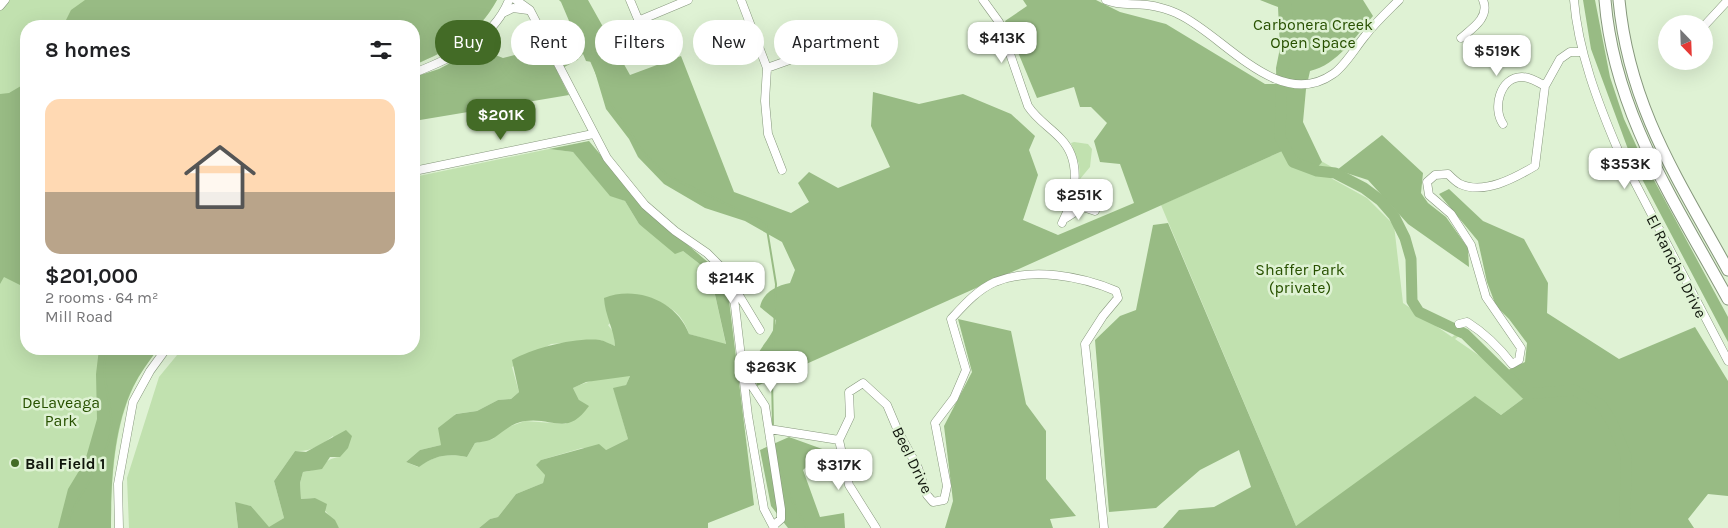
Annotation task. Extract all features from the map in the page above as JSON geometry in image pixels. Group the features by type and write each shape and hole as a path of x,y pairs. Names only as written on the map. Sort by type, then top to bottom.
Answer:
{"highway":[{"path":"1605,0 1615,68 1633,120 1728,299"},
{"path":"1618,0 1633,81 1648,121 1728,270"},
{"path":"1624,40 1625,0"}],"street":[{"path":"0,6 5,0"},
{"path":"420,70 467,49 490,29 505,12 510,0"},
{"path":"516,0 530,10"},
{"path":"526,0 593,134 607,158 645,205 675,231 707,253 721,267 760,330"},
{"path":"630,0 638,20"},
{"path":"640,20 688,0"},
{"path":"741,0 767,68 765,101 768,134 782,170"},
{"path":"983,0 1000,22 1028,106 1036,117 1062,140 1072,160 1074,193 1062,223 1070,213 1083,207 1095,211 1074,193"},
{"path":"1106,0 1117,5 1147,5 1180,15 1261,72 1280,81 1299,85 1317,82 1334,74 1370,30 1399,0"},
{"path":"1461,38 1478,24 1484,14 1483,0"},
{"name":"El Rancho Drive","path":"1574,0 1583,52 1606,122 1621,156 1728,361"},
{"path":"1713,16 1728,0"},
{"path":"505,12 521,7 530,10"},
{"path":"1459,324 1467,322 1481,331 1498,346 1512,364 1519,360 1521,348 1486,297 1471,245 1451,214 1429,194 1426,182 1435,175 1448,174 1460,185 1486,188 1520,175 1534,166 1542,117 1541,104 1545,86 1560,59 1570,52 1583,52"},
{"path":"767,68 775,65"},
{"path":"1503,124 1499,119 1498,110 1500,93 1505,85 1520,77 1531,79 1545,86"},
{"path":"420,170 593,134"},
{"path":"721,267 731,285 744,382 764,508 774,527 781,519 781,509 772,431 765,406 750,383 744,382"},
{"name":"Beel Drive","path":"839,440 850,417 850,392 863,383 887,405 898,432 918,468 927,495 933,502 944,500 947,486 935,423 954,398 966,370 951,319 971,298 995,282 1027,275 1056,276 1094,281 1116,291 1118,298 1084,344 1104,528"},
{"path":"119,528 118,484 133,402 150,371 162,355"},
{"path":"772,431 839,440 849,486 876,528"}],"green space":[{"name":"DeLaveaga Park","path":"0,0 497,0 483,20 435,20 435,55 420,62 420,20 20,20 20,355 154,355 136,383 122,421 113,475 111,528 0,528"},
{"name":"Shaffer Park (private)","path":"1297,131 1307,153 1337,170 1329,177 1367,198 1394,225 1403,303 1452,337 1456,334 1459,336 1455,339 1532,392 1501,415 1496,411 1491,412 1296,526 1161,205 1287,149"},
{"path":"1071,143 1088,144 1092,149 1090,167 1080,179 1079,164"},
{"path":"549,149 573,152 610,195 625,201 639,224 683,251 710,272 726,345 689,334 682,319 672,309 645,296 608,325 614,333 615,346 600,340 551,344 512,367 519,392 511,399 498,400 477,411 455,414 441,445 420,450 406,462 418,467 441,456 467,457 475,443 493,439 505,428 525,421 566,424 579,400 573,388 593,380 615,376 630,376 626,385 614,389 628,439 606,450 582,448 541,460 545,475 543,483 516,494 498,517 490,519 479,528 339,528 315,498 301,499 300,483 303,472 340,457 333,436 316,447 295,451 274,481 284,518 269,528 251,506 235,503 238,528 129,528 127,478 159,377 177,355 420,355 420,176"}],"shaded area":[{"path":"85,0 497,0 483,20 435,20 435,55 420,62 420,20 66,20 71,10"},
{"path":"559,0 588,0 599,20 595,20 595,65 624,65 630,75 657,65 683,65 683,61 734,192 791,213 809,202 798,183 809,172 838,188 890,167 871,126 873,92 919,104 963,94 1011,114 1035,136 1029,150 1038,175 1023,220 1058,235 1134,203 1120,164 1100,162 1094,141 1107,123 1091,107 1080,107 1074,87 1037,98 1005,21 1027,6 1023,0 1096,0 1120,12 1166,24 1265,84 1277,84 1276,68 1280,48 1278,7 1260,0 1363,0 1373,16 1353,41 1329,63 1310,71 1306,89 1303,122 1322,162 1316,169 1290,154 1287,149 757,386 754,369 755,360 772,332 776,320 760,307 767,294 780,286 790,283 795,270 782,242 745,221 705,208 664,184 638,157 629,139 606,109 592,62 586,61 585,59 585,20 569,20"},
{"path":"1583,0 1595,0 1610,77 1624,119 1641,156 1728,317 1728,342 1632,160 1591,49"},
{"path":"511,56 511,65 554,65 569,95 420,120 420,75 446,65 501,65 501,57"},
{"path":"20,87 20,285 4,277 0,284 0,94 9,93"},
{"path":"1382,135 1423,173 1421,193 1428,203 1446,217 1468,248 1469,267 1408,224 1368,180 1337,170"},
{"path":"589,141 646,209 717,270 729,300 754,505 708,523 708,528 479,528 490,519 498,517 516,494 543,483 545,475 536,465 541,460 599,444 606,450 628,439 613,388 626,385 630,376 586,382 573,388 579,400 589,406 574,421 560,424 535,420 520,422 492,439 475,443 467,457 441,456 419,467 406,462 420,450 441,445 438,428 456,414 477,411 498,400 511,399 519,392 512,360 531,351 579,340 600,340 615,346 604,298 616,294 629,294 642,295 654,299 675,313 683,322 689,334 726,344 710,272 683,251 675,254 639,224 625,201 610,196 573,152 549,149"},
{"path":"1449,189 1483,221 1524,239 1548,283 1547,313 1619,359 1695,327 1728,381 1728,496 1708,494 1688,519 1694,528 1163,528 1179,510 1214,507 1251,487 1239,450 1200,470 1156,508 1109,512 1095,340 1120,316 1136,310 1153,225 1168,223 1296,526 1475,396 1501,415 1532,392 1504,372 1525,362 1527,343 1509,319 1496,306 1487,282 1478,241 1439,194"},
{"path":"958,319 1011,331 1026,404 1046,431 1046,479 1076,516 1050,519 1053,528 945,528 953,501 944,426 972,372"},
{"path":"98,355 154,355 133,387 121,420 114,456 111,528 58,528 68,489 85,461 97,419 96,374"},
{"path":"346,430 352,436 348,448 340,457 330,457 322,469 303,472 300,483 301,499 315,498 327,504 325,512 335,520 339,528 238,528 235,502 251,506 269,527 284,518 274,481 295,451 306,452"},
{"path":"789,437 825,450 803,470 820,517 844,513 845,528 788,528 771,506 760,450"}],"waterway":[{"path":"568,0 586,49"},
{"path":"1282,0 1286,5 1290,44 1282,70 1280,137 1293,162 1317,171 1335,173 1364,188 1380,200 1394,216 1405,238 1411,259 1412,301 1419,312 1465,334 1526,394 1574,390 1601,405 1612,422 1626,456 1625,528"},
{"path":"562,67 577,59 586,49 608,100 644,153 668,176 766,223 776,284 772,378 773,427"},
{"path":"420,95 496,88 558,70"},
{"path":"66,528 76,504 101,459 110,435 111,413 105,381 106,355"},
{"path":"776,457 793,503 807,528"}],"place":[{"name":"Ball Field 1","path":"15,463"}],"park label":[{"name":"Carbonera Creek Open Space","path":"1313,33"}]}
